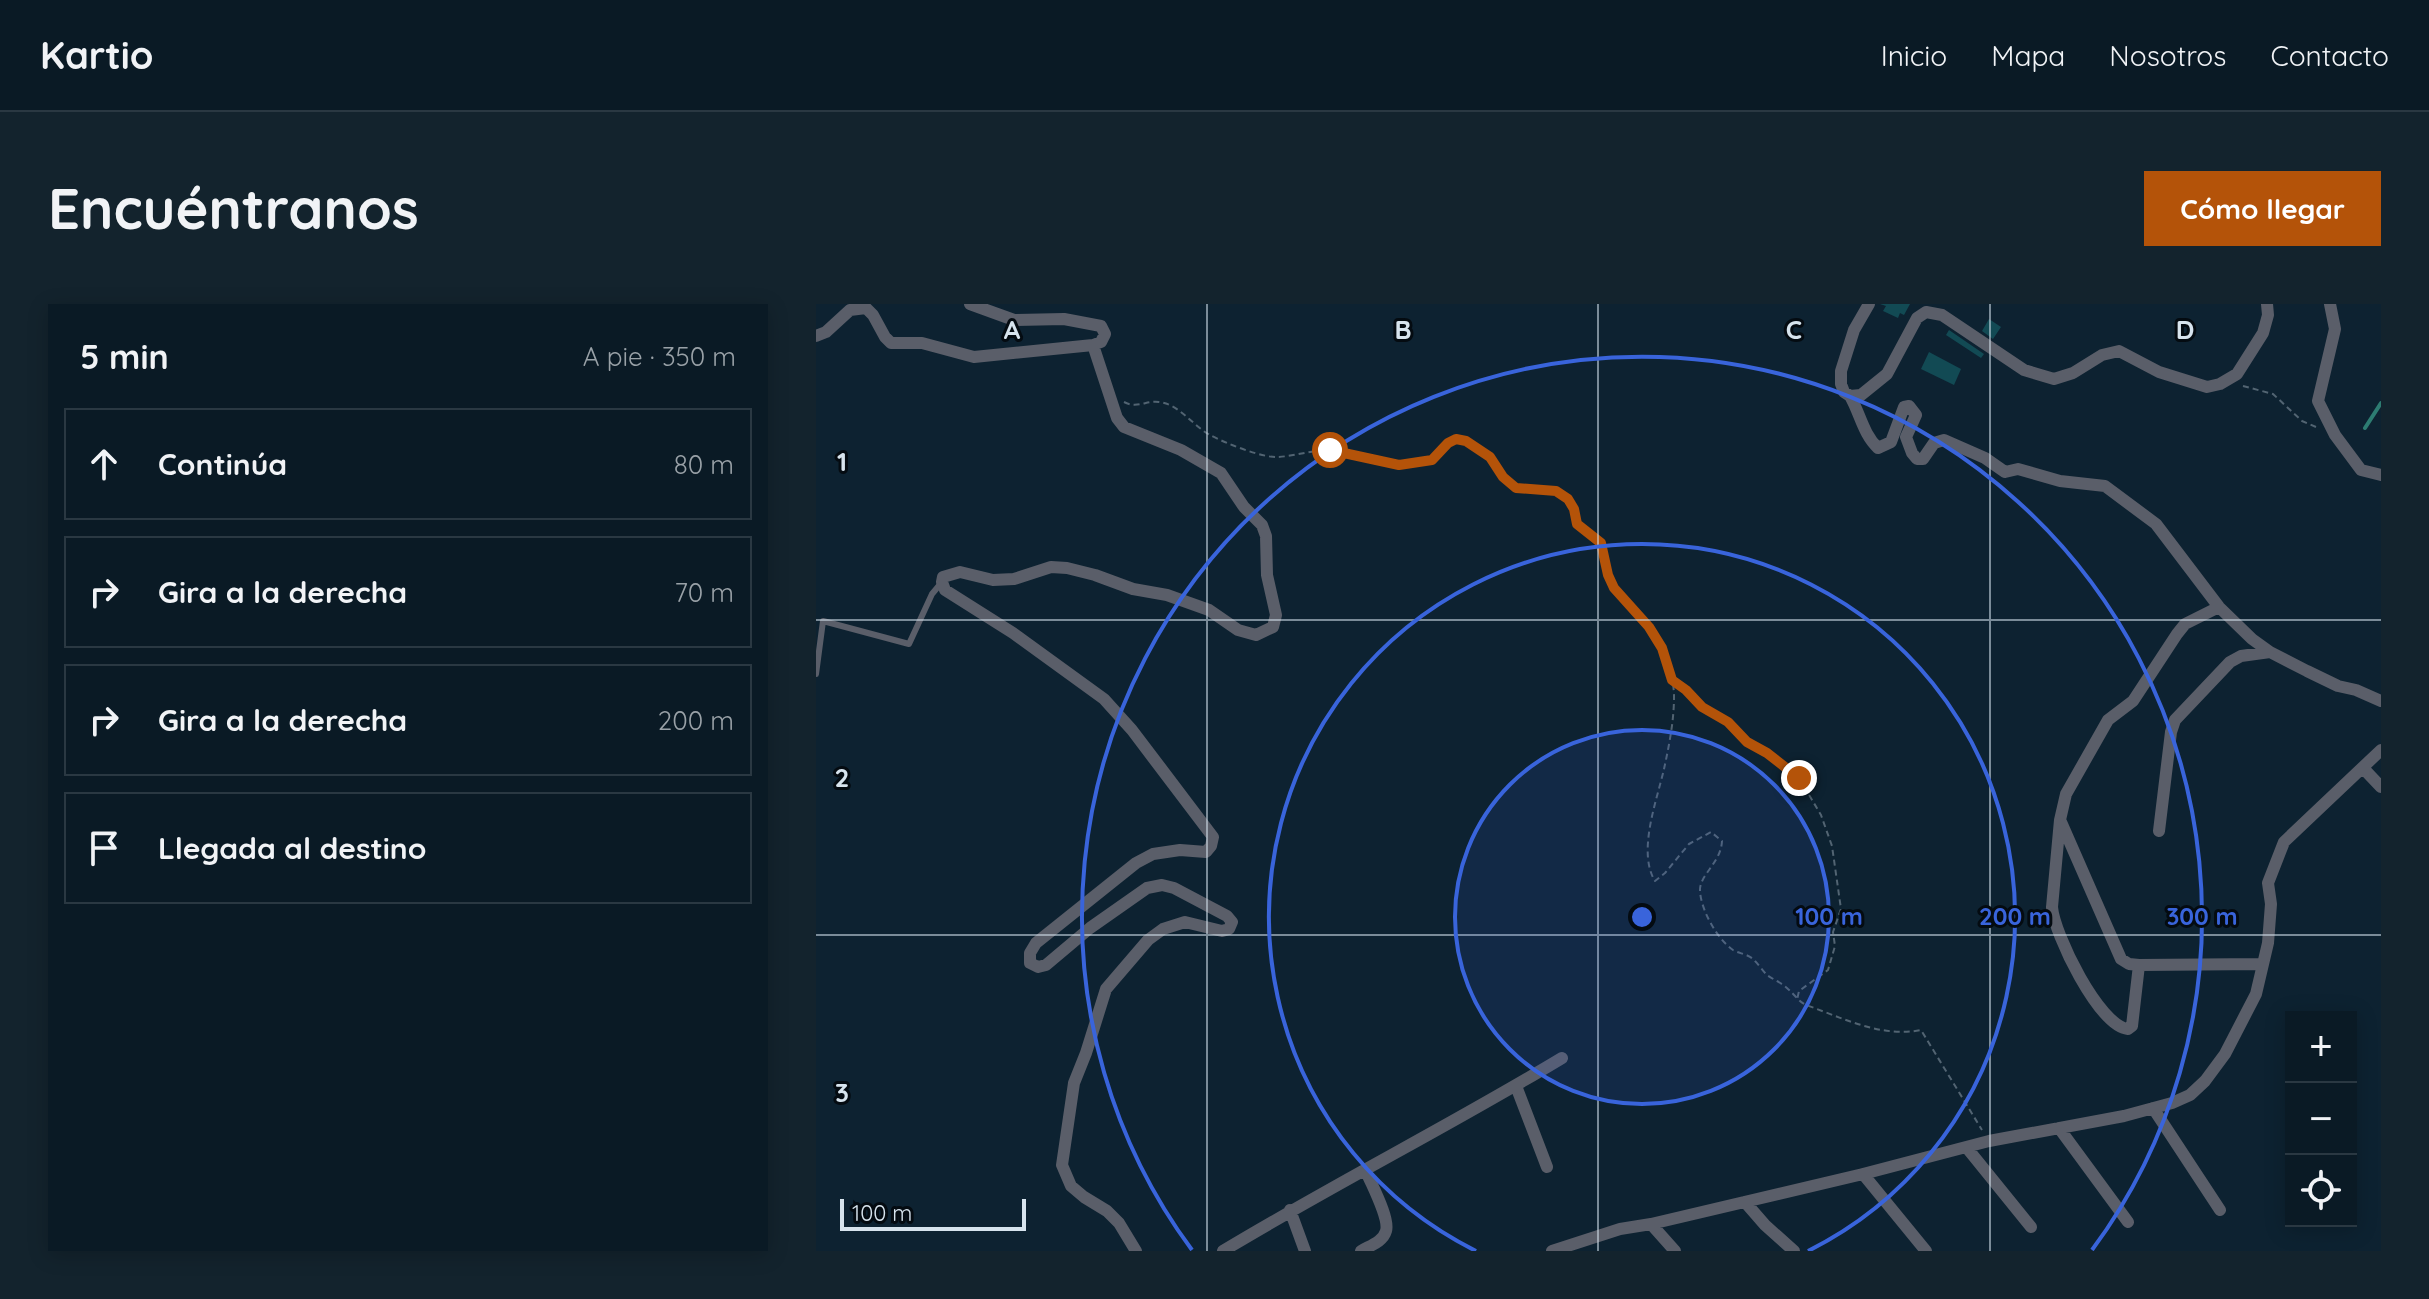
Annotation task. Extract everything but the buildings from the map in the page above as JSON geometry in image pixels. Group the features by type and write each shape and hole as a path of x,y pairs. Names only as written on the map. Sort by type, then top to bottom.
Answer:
{"street":[{"path":"816,336 826,332 850,310 866,308 891,343 922,343 974,357 1093,345 1101,342 1105,334 1101,326 1064,319 1014,320 970,304"},
{"path":"1869,304 1854,330 1841,371 1841,384 1874,445 1878,448 1891,442 1904,407 1909,406 1916,415 1906,437 1917,459 1923,459 1934,443 1944,440 1985,458 2005,472 2018,469 2060,481 2105,486 2156,524 2219,607 2252,639 2270,652 2338,686 2381,701"},
{"path":"1923,304 2024,370 2054,379 2073,373 2102,355 2119,351 2159,372 2207,387 2220,384 2237,374 2263,333 2268,315 2267,304"},
{"path":"2330,304 2335,329 2318,401 2335,435 2361,470 2381,475"},
{"path":"1850,396 1861,395 1887,374 1917,318 1926,312 1942,315"},
{"path":"1093,345 1117,418 1124,427 1181,450 1221,473 1244,507 1262,525 1266,536 1267,575 1276,615 1273,627 1256,635 1238,630 1209,610 1167,595 1133,589 1067,568 1051,567 1014,579 993,580 960,572 943,577 945,590 1006,628 1104,699 1132,730 1213,837 1206,852 1180,850 1153,854 1136,863 1056,926 1036,943 1030,953 1030,963 1038,967 1046,965 1090,928 1147,888 1162,885 1188,894 1232,922 1229,929 1222,931 1185,922 1163,929 1148,940 1106,989 1074,1083 1062,1165 1071,1186 1113,1217 1136,1251"},
{"path":"2139,965 2132,1026 2122,1029 2107,1017 2086,987 2055,927 2052,907 2060,820 2066,794 2108,720 2133,701 2185,624 2219,607"},
{"path":"2159,831 2175,720 2230,662 2241,656 2270,652"},
{"path":"1552,1251 1620,1229 1863,1174 1989,1141 2124,1116 2190,1095 2225,1054 2256,994 2268,943 2271,904 2268,883 2284,842 2381,750"},
{"path":"2363,768 2381,787"},
{"path":"2060,820 2121,959 2139,965 2263,964"},
{"path":"1223,1251 1290,1210 1366,1171 1562,1058"},
{"path":"1516,1086 1547,1167"},
{"path":"2153,1108 2220,1210"},
{"path":"2059,1128 2128,1222"},
{"path":"1967,1148 2031,1227"},
{"path":"1361,1251 1378,1242 1386,1232 1385,1219 1366,1171"},
{"path":"1863,1174 1919,1249"},
{"path":"1745,1202 1794,1251"},
{"path":"1290,1210 1305,1251"},
{"path":"1651,1224 1675,1251"}],"lane":[{"path":"816,674 823,621 909,644 932,594 942,582"}],"path":[{"path":"2220,384 2273,394 2302,421 2335,435"},
{"path":"1110,395 1129,405 1159,402 1175,409 1207,434 1275,457 1330,450 1399,465 1432,460 1448,443 1456,439 1466,441 1490,457 1503,477 1516,488 1556,491 1568,499 1577,524 1601,543 1614,588 1649,627 1662,648 1672,680 1673,716 1647,855 1650,874 1655,881 1689,844 1711,832 1722,841 1720,856 1700,886 1704,906 1714,928 1735,951 1752,957 1769,976 1806,1005 1880,1031 1908,1033 1921,1030 1989,1141"},
{"path":"1672,680 1702,707 1728,722 1747,742 1799,778 1821,815 1832,846 1841,909 1833,932 1835,946 1828,970 1799,991 1797,1000"}],"waterway":[{"path":"2365,428 2381,403"}],"route":[{"path":"1330,450 1399,465 1432,460 1448,443 1456,439 1466,441 1490,457 1503,477 1516,488 1556,491 1568,499 1577,524 1601,543 1614,588 1649,627 1662,648 1672,680 1702,707 1728,722 1747,742 1799,778"}]}
